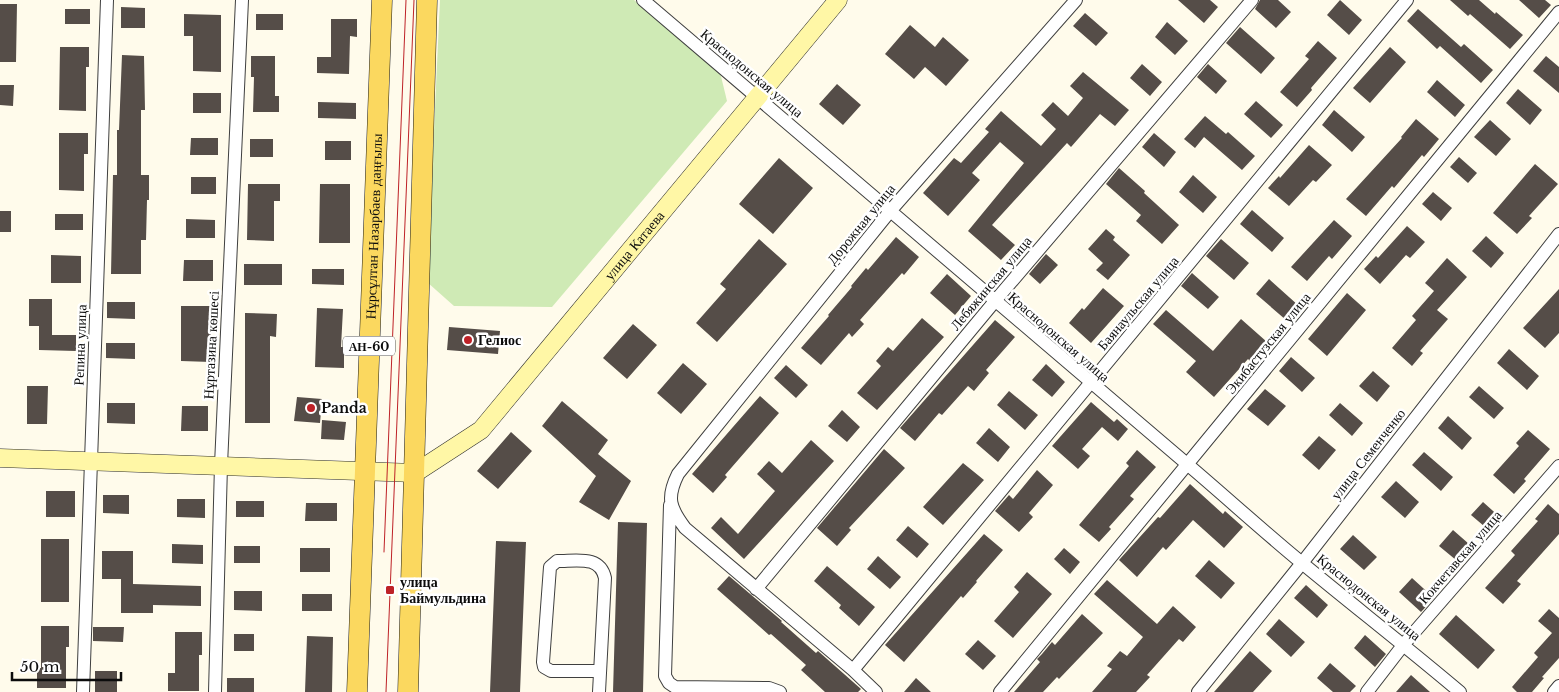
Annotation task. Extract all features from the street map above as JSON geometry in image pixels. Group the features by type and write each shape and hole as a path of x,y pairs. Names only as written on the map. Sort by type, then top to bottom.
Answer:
{"main road":[{"name":"Нұрсұлтан Назарбаев даңғылы","path":"357,692 382,0"},
{"path":"408,692 427,0"}],"street":[{"name":"Репина улица","path":"83,692 107,0"},
{"name":"Нұртазина көшесі","path":"215,692 221,465 242,0"},
{"name":"Краснодонская улица","path":"643,0 891,210 1090,384 1302,563 1404,644 1460,692"},
{"name":"улица Катаева","path":"415,473 481,430 838,0"},
{"name":"Дорожная улица","path":"670,501 671,488 678,474 891,210 1076,0"},
{"name":"Лебяжинская улица","path":"756,589 995,301 1252,0"},
{"name":"Баянаульская улица","path":"853,670 1407,0"},
{"name":"Экибастузская улица","path":"1000,692 1559,12"},
{"name":"улица Семенченко","path":"1198,692 1302,563 1559,234"},
{"path":"0,458 415,473"},
{"name":"Кокчетавская улица","path":"1366,692 1404,644 1559,466"},
{"path":"670,501 674,513 685,528 853,670 876,692"},
{"path":"670,501 665,676 669,683 675,688 769,688 780,692"},
{"path":"599,692 605,578 603,570 594,562 557,560 550,567 544,667 551,671 600,671"},
{"path":"1554,692 1559,686"}],"green space":[{"path":"440,0 634,0 719,68 727,101 552,307 454,306 427,282"}],"building":[{"path":"1178,0 1210,0 1218,7 1204,23"},
{"path":"1260,0 1278,0 1291,12 1276,28 1255,9"},
{"path":"1340,0 1362,20 1349,35 1327,15"},
{"path":"1450,0 1479,0 1523,35 1510,49 1470,14 1468,16"},
{"path":"1519,0 1545,0 1551,5 1539,18"},
{"path":"0,4 17,4 16,62 0,62"},
{"path":"121,7 145,8 145,28 121,28"},
{"path":"65,9 90,9 90,24 65,24"},
{"path":"1418,9 1461,47 1464,44 1493,70 1481,83 1440,46 1437,49 1407,21"},
{"path":"1085,13 1108,33 1096,46 1073,26"},
{"path":"184,14 221,15 221,72 193,71 193,36 184,36"},
{"path":"256,14 283,14 283,30 256,30"},
{"path":"331,19 357,19 357,37 350,36 349,74 317,73 317,57 331,57"},
{"path":"1167,22 1188,41 1175,55 1155,37"},
{"path":"910,25 935,47 943,37 969,60 946,86 925,67 914,79 885,54"},
{"path":"1240,27 1275,58 1261,74 1226,43"},
{"path":"1318,41 1337,58 1297,107 1280,92 1309,59 1305,56"},
{"path":"60,47 89,47 89,67 86,67 86,111 59,110"},
{"path":"1390,47 1406,62 1370,103 1353,88"},
{"path":"122,55 144,56 145,110 141,110 141,175 149,175 149,200 147,200 146,240 141,240 141,274 111,274 113,175 117,175 117,130 119,130"},
{"path":"251,56 275,56 275,96 279,96 279,112 253,112 254,77 251,77"},
{"path":"1546,56 1559,67 1559,93 1533,71"},
{"path":"1142,64 1162,82 1150,96 1130,78"},
{"path":"1208,64 1227,81 1216,94 1197,77"},
{"path":"1083,72 1129,110 1115,126 1100,114 1071,147 1067,143 992,225 1015,245 1001,260 968,231 1024,163 1000,142 972,173 980,180 948,216 923,193 954,158 961,163 989,132 985,129 1001,111 1041,146 1056,129 1041,115 1053,102 1068,116 1083,98 1070,86"},
{"path":"1437,80 1465,105 1455,117 1427,92"},
{"path":"837,84 861,105 843,125 819,104"},
{"path":"0,85 14,85 13,106 0,105"},
{"path":"1518,89 1542,110 1530,125 1506,103"},
{"path":"193,93 221,93 221,113 193,113"},
{"path":"1256,101 1283,125 1271,138 1244,114"},
{"path":"318,102 356,103 356,119 318,118"},
{"path":"1334,110 1365,137 1352,152 1322,125"},
{"path":"1205,116 1226,134 1228,132 1255,156 1242,170 1204,137 1195,148 1184,139"},
{"path":"1416,119 1439,139 1424,157 1422,155 1394,188 1392,186 1366,216 1346,199 1402,138"},
{"path":"1490,120 1511,139 1496,156 1474,137"},
{"path":"59,133 88,133 88,154 84,154 84,191 59,190"},
{"path":"1154,133 1176,152 1164,167 1142,147"},
{"path":"191,138 218,138 218,155 190,155"},
{"path":"250,139 273,139 273,157 250,157"},
{"path":"325,141 351,141 351,160 325,160"},
{"path":"1309,145 1332,165 1316,182 1313,180 1289,206 1268,188 1279,176 1280,178"},
{"path":"1459,157 1477,173 1468,183 1450,167"},
{"path":"779,158 813,188 773,234 739,204"},
{"path":"1535,164 1558,184 1529,216 1532,218 1517,234 1493,213"},
{"path":"1119,168 1179,225 1162,244 1136,221 1141,215 1106,184"},
{"path":"1193,175 1217,197 1203,213 1179,192"},
{"path":"191,177 216,177 216,194 191,194"},
{"path":"248,184 280,184 280,201 274,201 274,241 247,240"},
{"path":"320,184 350,184 350,243 319,243"},
{"path":"1433,192 1452,208 1441,221 1422,204"},
{"path":"1252,210 1284,238 1272,252 1240,224"},
{"path":"0,211 11,211 11,232 0,232"},
{"path":"55,214 83,214 83,230 55,230"},
{"path":"186,219 215,220 215,238 186,238"},
{"path":"1334,220 1352,236 1332,259 1329,256 1307,281 1291,267"},
{"path":"1407,226 1425,242 1410,258 1406,255 1380,284 1364,269 1376,256 1378,258"},
{"path":"1106,229 1115,237 1113,240 1130,255 1108,280 1096,270 1103,263 1088,249"},
{"path":"1486,236 1504,253 1491,268 1472,251"},
{"path":"896,237 919,257 860,320 864,324 852,337 849,333 821,365 801,348 829,316 866,268 868,270"},
{"path":"759,239 787,264 717,342 696,323 726,289 720,284"},
{"path":"1221,239 1249,263 1234,280 1206,256"},
{"path":"1046,254 1058,265 1040,284 1029,274"},
{"path":"51,255 81,256 81,283 51,283"},
{"path":"1447,258 1467,277 1437,310 1448,319 1420,351 1423,353 1412,366 1392,348 1416,320 1412,316 1434,291 1425,283"},
{"path":"184,260 213,260 213,281 183,281"},
{"path":"244,264 282,264 282,285 244,285"},
{"path":"312,269 344,269 344,285 312,284"},
{"path":"1192,273 1219,297 1208,309 1181,286"},
{"path":"947,274 971,296 955,315 930,293"},
{"path":"1269,279 1299,306 1286,320 1256,294"},
{"path":"1103,288 1124,306 1091,343 1069,323 1082,308 1084,310"},
{"path":"1559,289 1559,333 1545,348 1523,328"},
{"path":"1347,293 1366,310 1327,356 1308,339"},
{"path":"29,299 52,299 52,335 76,335 76,351 39,350 39,326 29,326"},
{"path":"107,302 135,302 135,319 107,318"},
{"path":"181,306 211,306 211,362 181,361"},
{"path":"317,308 343,309 341,347 344,347 344,368 315,367"},
{"path":"1166,310 1213,351 1241,319 1267,342 1250,361 1248,359 1214,397 1186,372 1196,361 1153,324"},
{"path":"245,313 277,314 276,337 270,336 270,423 245,423"},
{"path":"922,318 944,337 877,410 857,393 881,366 876,361 888,347 893,351"},
{"path":"995,320 1015,337 986,370 989,373 974,391 968,386 942,415 939,413 915,441 900,428"},
{"path":"633,324 657,345 627,379 603,358"},
{"path":"449,327 500,331 498,354 447,350"},
{"path":"106,343 135,343 135,359 106,358"},
{"path":"1509,349 1539,376 1527,390 1497,363"},
{"path":"1291,357 1315,378 1302,392 1279,371"},
{"path":"683,363 707,384 681,414 657,393"},
{"path":"1046,364 1065,382 1052,397 1032,380"},
{"path":"786,365 808,385 796,398 774,378"},
{"path":"1373,371 1390,386 1377,402 1359,386"},
{"path":"27,386 48,386 47,424 27,424"},
{"path":"1479,386 1504,408 1494,419 1469,397"},
{"path":"1265,389 1286,406 1268,426 1247,409"},
{"path":"1009,391 1038,415 1025,430 997,405"},
{"path":"760,396 779,413 725,475 727,477 713,493 692,474"},
{"path":"297,397 322,399 320,423 294,421"},
{"path":"562,401 608,440 598,454 631,481 609,520 579,502 596,476 542,426"},
{"path":"1091,402 1114,422 1117,419 1128,429 1118,441 1102,427 1082,449 1090,456 1078,469 1052,446"},
{"path":"107,403 135,403 135,424 107,423"},
{"path":"1340,403 1363,423 1352,436 1329,415"},
{"path":"182,406 208,406 208,431 181,431"},
{"path":"842,410 860,427 847,442 828,426"},
{"path":"1448,416 1472,438 1462,450 1438,428"},
{"path":"322,420 346,422 344,440 321,439"},
{"path":"989,428 1010,447 998,462 976,443"},
{"path":"1528,430 1550,449 1524,479 1526,481 1514,494 1493,475 1519,446 1516,443"},
{"path":"511,432 532,451 498,489 477,471"},
{"path":"1319,436 1336,450 1319,470 1302,455"},
{"path":"811,440 834,461 744,559 711,528 721,517 738,534 775,491 757,474 769,461 782,473"},
{"path":"884,449 905,468 849,528 851,530 837,546 817,528"},
{"path":"1137,450 1156,467 1130,496 1134,499 1109,527 1111,529 1099,542 1079,525 1129,466 1126,463"},
{"path":"1424,452 1453,477 1441,491 1412,465"},
{"path":"963,463 984,480 943,525 923,507"},
{"path":"1037,470 1053,485 1029,513 1033,517 1019,532 995,511 1009,495 1013,499"},
{"path":"1396,481 1419,502 1405,518 1381,497"},
{"path":"1190,484 1223,514 1225,511 1243,527 1224,548 1193,520 1166,550 1163,547 1137,577 1119,560"},
{"path":"46,491 75,491 75,517 46,517"},
{"path":"103,495 129,495 129,514 103,513"},
{"path":"177,499 205,499 205,518 177,517"},
{"path":"236,501 264,501 264,517 236,517"},
{"path":"1483,502 1502,519 1491,532 1471,515"},
{"path":"306,503 337,503 337,521 305,521"},
{"path":"1548,504 1559,514 1559,534 1517,581 1521,584 1503,604 1485,588 1515,555 1511,551 1538,521 1535,519"},
{"path":"618,522 647,523 643,692 613,692"},
{"path":"908,526 929,544 917,558 896,540"},
{"path":"1453,530 1469,544 1456,560 1439,546"},
{"path":"984,534 1003,550 963,598 961,596 904,662 885,645"},
{"path":"1353,535 1377,557 1364,570 1340,549"},
{"path":"41,539 69,539 69,602 41,602"},
{"path":"496,541 526,542 520,692 490,692"},
{"path":"172,544 203,545 203,564 172,563"},
{"path":"234,546 260,546 260,563 234,563"},
{"path":"300,548 330,548 330,572 300,572"},
{"path":"1064,548 1080,562 1070,574 1054,559"},
{"path":"102,551 133,551 133,584 201,586 201,606 153,605 153,613 121,613 121,579 102,579"},
{"path":"878,556 901,577 890,589 867,569"},
{"path":"1209,560 1235,583 1221,599 1195,576"},
{"path":"827,566 875,607 859,626 839,608 841,605 814,581"},
{"path":"1027,572 1052,594 1013,638 994,621 1019,592 1014,587"},
{"path":"729,576 816,653 818,651 861,689 858,692 825,692 801,670 806,665 717,589"},
{"path":"1412,578 1434,598 1421,612 1399,592"},
{"path":"1107,580 1157,624 1173,606 1196,627 1183,642 1179,639 1147,675 1150,677 1136,692 1092,692 1112,669 1107,666 1120,651 1127,656 1143,637 1094,594"},
{"path":"1306,585 1328,605 1317,618 1294,598"},
{"path":"234,591 262,591 262,611 234,610"},
{"path":"302,594 332,594 332,611 302,611"},
{"path":"1549,609 1559,618 1559,658 1532,692 1517,692 1512,687 1538,657 1534,653 1552,633 1538,621"},
{"path":"1082,614 1103,633 1059,679 1057,677 1043,692 1014,692 1040,662 1037,659 1052,642 1055,645"},
{"path":"1456,615 1495,650 1478,669 1439,634"},
{"path":"1279,619 1305,642 1291,657 1266,634"},
{"path":"41,626 69,626 69,647 66,647 66,688 37,688 37,668 41,668"},
{"path":"93,627 124,627 123,642 93,641"},
{"path":"175,632 202,632 202,655 199,655 199,691 168,691 168,673 175,673"},
{"path":"234,634 254,634 254,651 234,651"},
{"path":"1365,635 1386,654 1375,667 1354,648"},
{"path":"307,636 333,637 332,692 305,692"},
{"path":"978,640 996,656 983,670 965,654"},
{"path":"1250,651 1272,671 1253,692 1214,692"},
{"path":"1330,663 1356,686 1350,692 1333,692 1317,678"},
{"path":"95,671 117,671 117,692 95,692"},
{"path":"1411,675 1430,692 1396,692"},
{"path":"227,678 254,678 254,692 227,692"},
{"path":"916,678 931,692 904,692"}],"tram line":[{"path":"384,552 406,0"},
{"path":"386,692 414,0"}],"place":[{"name":"Гелиос","path":"468,340"},
{"name":"Panda","path":"311,408"},
{"name":"улица Баймульдина","path":"390,590"}]}
